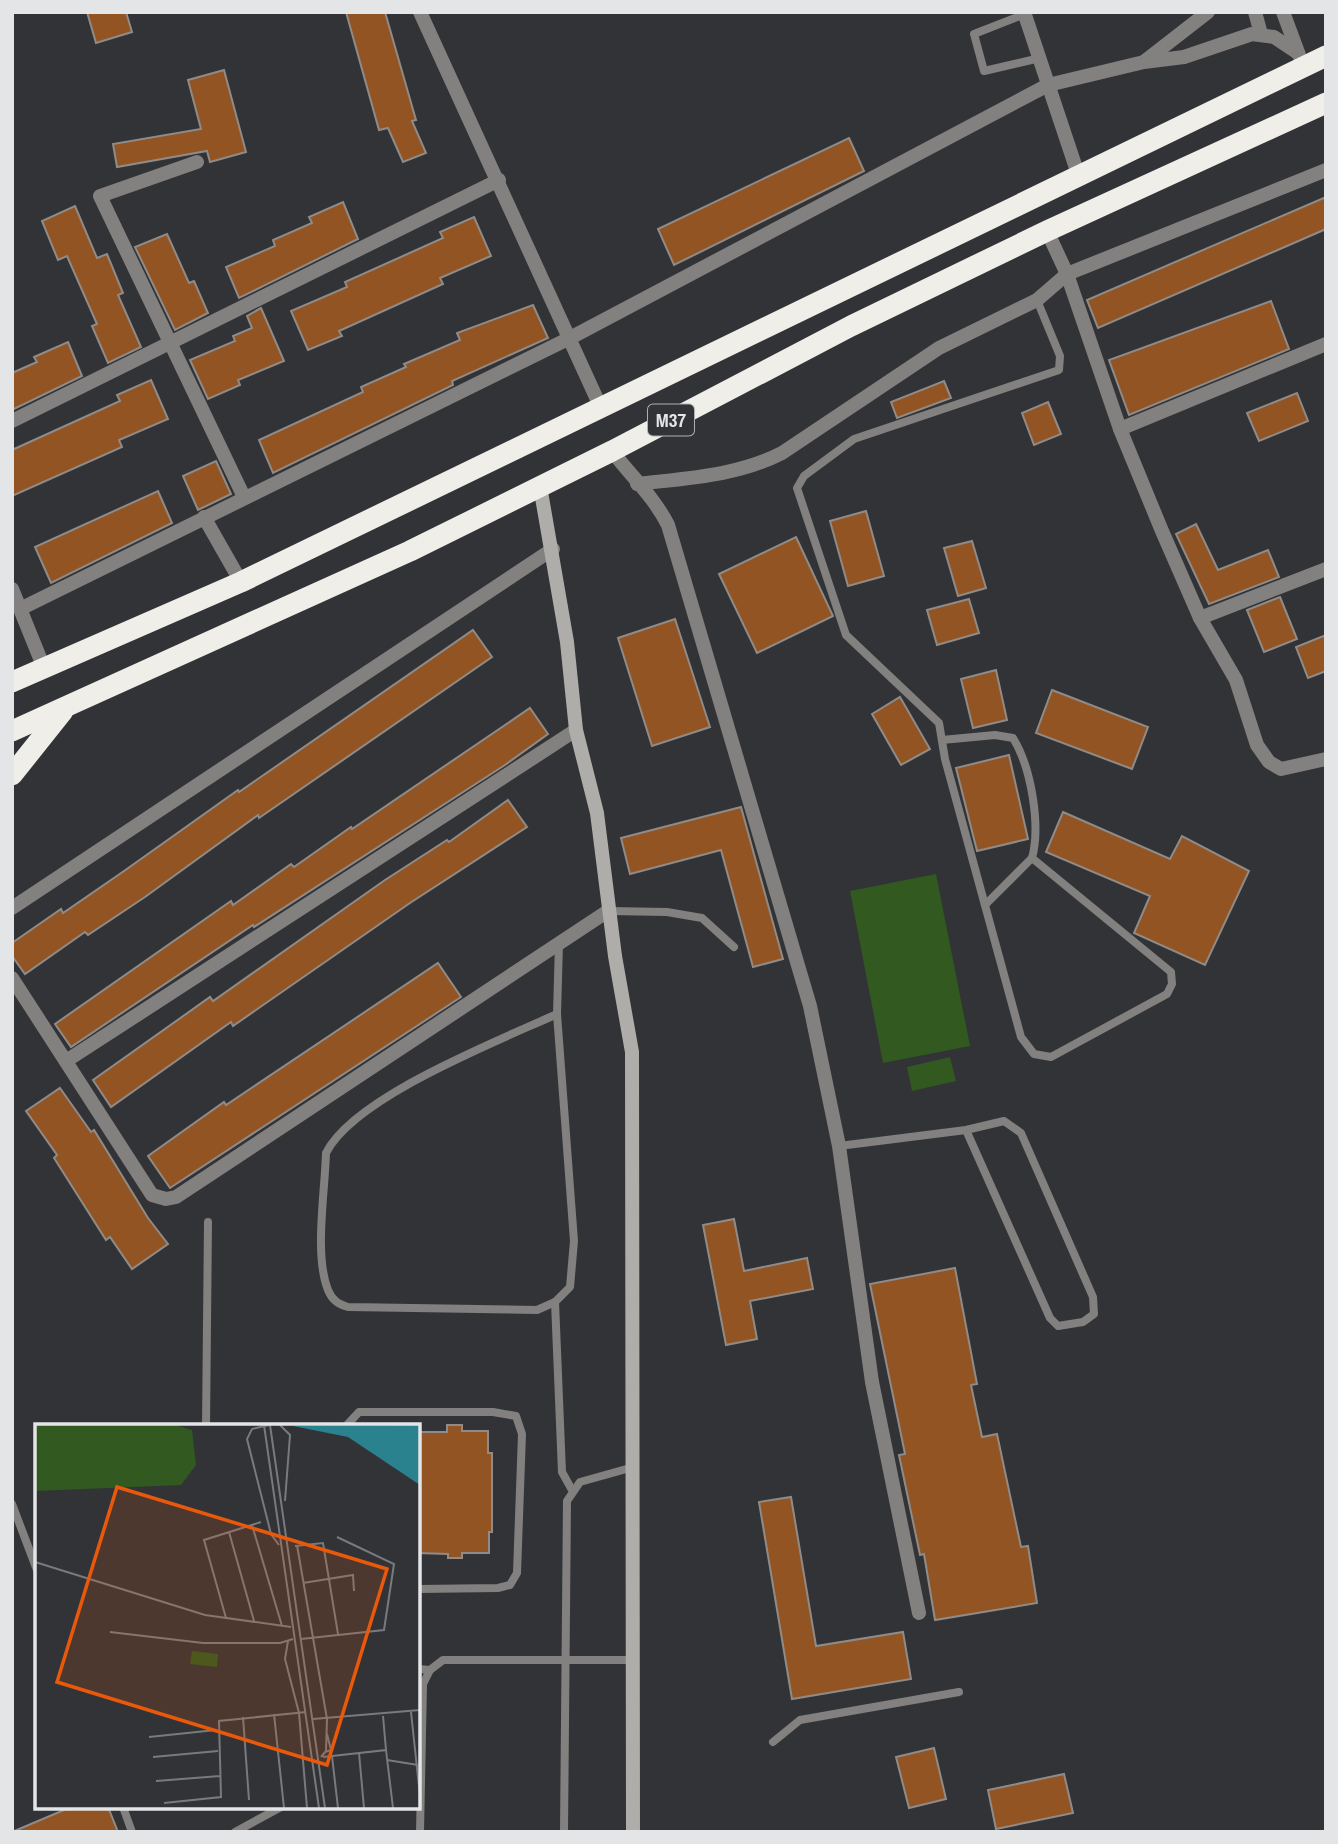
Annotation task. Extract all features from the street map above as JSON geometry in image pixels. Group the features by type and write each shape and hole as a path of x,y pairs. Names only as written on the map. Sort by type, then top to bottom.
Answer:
{"highway":[{"name":"M37","path":"12,681 241,582 837,291 1079,177 1300,60 1326,56"},
{"name":"M37","path":"12,731 410,551 612,451 851,326 1047,231 1326,103"},
{"path":"12,775 66,707"}],"street":[{"path":"421,12 600,408"},
{"path":"1144,62 1208,12"},
{"path":"1255,12 1261,34"},
{"path":"1283,12 1300,60"},
{"path":"1025,13 1079,177"},
{"path":"22,608 570,338 1048,85 1144,62 1185,57 1261,34 1274,37 1300,60"},
{"path":"197,162 100,196 244,497"},
{"path":"637,484 756,467 782,453 939,348 1037,300 1067,274 1326,170"},
{"path":"12,421 499,180"},
{"path":"1047,231 1067,274 1120,429 1200,618 1236,680 1257,745 1269,762 1281,769 1326,759"},
{"path":"1120,429 1326,344"},
{"path":"612,451 637,484 656,502 668,525 810,1006 839,1146 872,1382 919,1613"},
{"path":"540,486 553,549 576,730 597,813 608,911 632,1052 630,1468 633,1832"},
{"path":"204,517 241,582"},
{"path":"12,908 553,549"},
{"path":"1200,618 1326,569"},
{"path":"12,589 22,608 44,668"},
{"path":"66,1061 576,730"},
{"path":"12,978 152,1195 166,1199 176,1196 608,911"}],"lane":[{"path":"1025,13 974,34 984,71 1040,58"},
{"path":"1032,858 1171,972 1172,984 1167,994 1051,1057 1034,1054 1021,1037 939,723 846,635 797,488 804,476 854,439 1059,370 1060,356 1037,300"},
{"path":"942,740 995,736 1013,738 1024,757 1037,839 1032,858 985,905"},
{"path":"608,911 667,912 702,918 734,947"},
{"path":"557,1014 435,1069 348,1124 334,1138 326,1153 322,1264 328,1290 335,1303 348,1307 537,1310 555,1302 570,1287 574,1241 557,1014 559,943"},
{"path":"839,1146 966,1130 1004,1121 1020,1133 1093,1297 1094,1314 1083,1322 1058,1326 1050,1318 966,1130"},
{"path":"206,1424 208,1222"},
{"path":"555,1302 562,1472 572,1490"},
{"path":"348,1424 359,1412 493,1412 516,1416 522,1434 517,1573 510,1585 498,1588 420,1588"},
{"path":"564,1832 568,1660 567,1501 580,1482 630,1468"},
{"path":"12,1504 35,1565"},
{"path":"420,1832 423,1684 430,1670 443,1660 632,1660"},
{"path":"420,1669 430,1670"},
{"path":"773,1742 800,1720 959,1692"},
{"path":"124,1809 132,1832"},
{"path":"235,1832 277,1809"}],"green space":[{"path":"936,874 970,1046 883,1063 850,891"},
{"path":"950,1057 956,1081 912,1091 907,1067"}],"building":[{"path":"87,12 126,12 132,32 96,43"},
{"path":"346,12 385,12 416,120 412,121 426,153 403,162 388,128 379,130"},
{"path":"224,70 246,152 210,162 207,151 117,167 113,144 201,129 188,80"},
{"path":"849,138 864,171 674,265 658,229"},
{"path":"1326,197 1326,229 1098,328 1087,300"},
{"path":"343,202 358,239 239,298 226,267 275,246 273,240 312,223 309,217"},
{"path":"75,206 97,258 107,254 123,293 118,295 141,347 108,363 92,326 97,324 67,256 58,260 42,221"},
{"path":"474,217 491,256 440,278 443,284 339,331 342,336 308,350 291,311 347,287 345,282 443,238 440,232"},
{"path":"167,234 189,283 194,281 208,313 175,330 135,247"},
{"path":"1271,301 1289,349 1129,415 1109,360"},
{"path":"533,305 548,338 452,381 453,385 273,473 259,440 363,392 361,387 406,367 404,364 460,340 457,333"},
{"path":"261,308 284,361 238,380 240,385 208,399 190,360 235,341 233,336 252,328 247,316"},
{"path":"68,342 82,376 12,410 12,373 37,362 34,357"},
{"path":"151,380 168,419 119,440 122,447 12,496 12,450 120,401 117,395"},
{"path":"944,381 951,398 897,418 891,402"},
{"path":"1297,393 1308,421 1259,441 1247,413"},
{"path":"1048,402 1061,434 1034,445 1022,413"},
{"path":"216,461 231,494 198,510 183,476"},
{"path":"158,491 172,523 51,583 35,547"},
{"path":"866,511 884,576 848,586 830,521"},
{"path":"1196,524 1218,570 1268,550 1279,577 1209,604 1176,534"},
{"path":"796,537 833,616 757,653 719,574"},
{"path":"972,541 986,588 958,596 944,548"},
{"path":"1280,597 1297,639 1264,652 1247,610"},
{"path":"969,599 979,633 937,645 927,610"},
{"path":"675,619 710,727 652,746 618,638"},
{"path":"473,630 492,657 259,818 258,815 145,897 88,935 85,932 25,974 12,956 12,943 61,909 63,913"},
{"path":"1326,635 1326,671 1308,678 1296,647"},
{"path":"996,670 1007,720 973,728 961,679"},
{"path":"1052,690 1148,727 1132,769 1036,733"},
{"path":"900,697 930,749 901,765 872,714"},
{"path":"530,708 548,734 505,765 254,927 253,925 71,1047 55,1024 231,901 233,905 291,864 294,867"},
{"path":"1009,755 1028,839 977,851 956,768"},
{"path":"508,800 527,827 410,903 233,1026 231,1022 111,1107 93,1080 210,997 213,1001 385,880 447,840 449,842"},
{"path":"741,807 783,959 753,967 721,850 630,874 621,838"},
{"path":"1063,812 1170,859 1182,836 1249,871 1205,965 1134,933 1150,896 1046,852"},
{"path":"438,963 461,997 170,1188 148,1156 224,1102 226,1105"},
{"path":"60,1088 91,1132 94,1130 148,1218 168,1244 132,1269 110,1237 106,1240 54,1158 57,1155 26,1111"},
{"path":"734,1219 744,1271 807,1258 813,1289 750,1301 757,1339 726,1345 703,1225"},
{"path":"955,1268 977,1384 971,1385 982,1437 997,1434 1021,1547 1028,1546 1037,1603 935,1620 924,1554 920,1555 899,1455 905,1454 870,1284"},
{"path":"447,1425 462,1425 462,1431 488,1431 488,1453 492,1453 492,1532 489,1532 489,1553 462,1553 462,1558 448,1558 448,1554 420,1553 420,1432 447,1432"},
{"path":"791,1497 816,1646 903,1632 911,1679 792,1699 759,1502"},
{"path":"934,1748 946,1799 909,1808 896,1757"},
{"path":"1064,1774 1073,1813 996,1829 988,1790"},
{"path":"66,1809 109,1809 118,1832 12,1832"}]}
